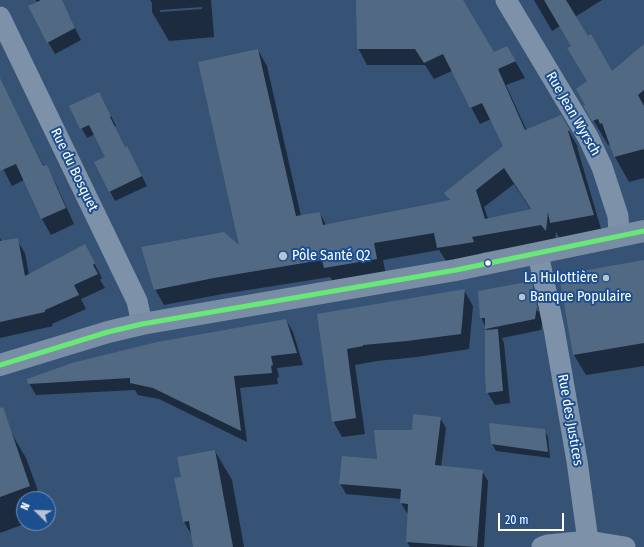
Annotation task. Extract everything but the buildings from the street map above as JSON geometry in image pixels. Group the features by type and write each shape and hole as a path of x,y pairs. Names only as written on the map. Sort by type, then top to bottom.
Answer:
{"main road":[{"path":"0,365 108,332 142,324 456,270 643,231"}],"street":[{"name":"Rue Jean Wyrsch","path":"506,0 588,137 602,167 618,216 619,236"},
{"name":"Rue du Bosquet","path":"0,17 138,301 142,324"},
{"name":"Rue des Justices","path":"538,254 554,329 578,461 588,541"},
{"path":"542,547 548,545 588,541 625,547"}],"transit line":[{"path":"0,365 108,332 142,324 456,270 644,231"}],"place":[{"name":"Pôle Santé Q2","path":"283,256"},
{"name":"La Hulottière","path":"606,278"},
{"name":"Banque Populaire","path":"522,297"}]}
